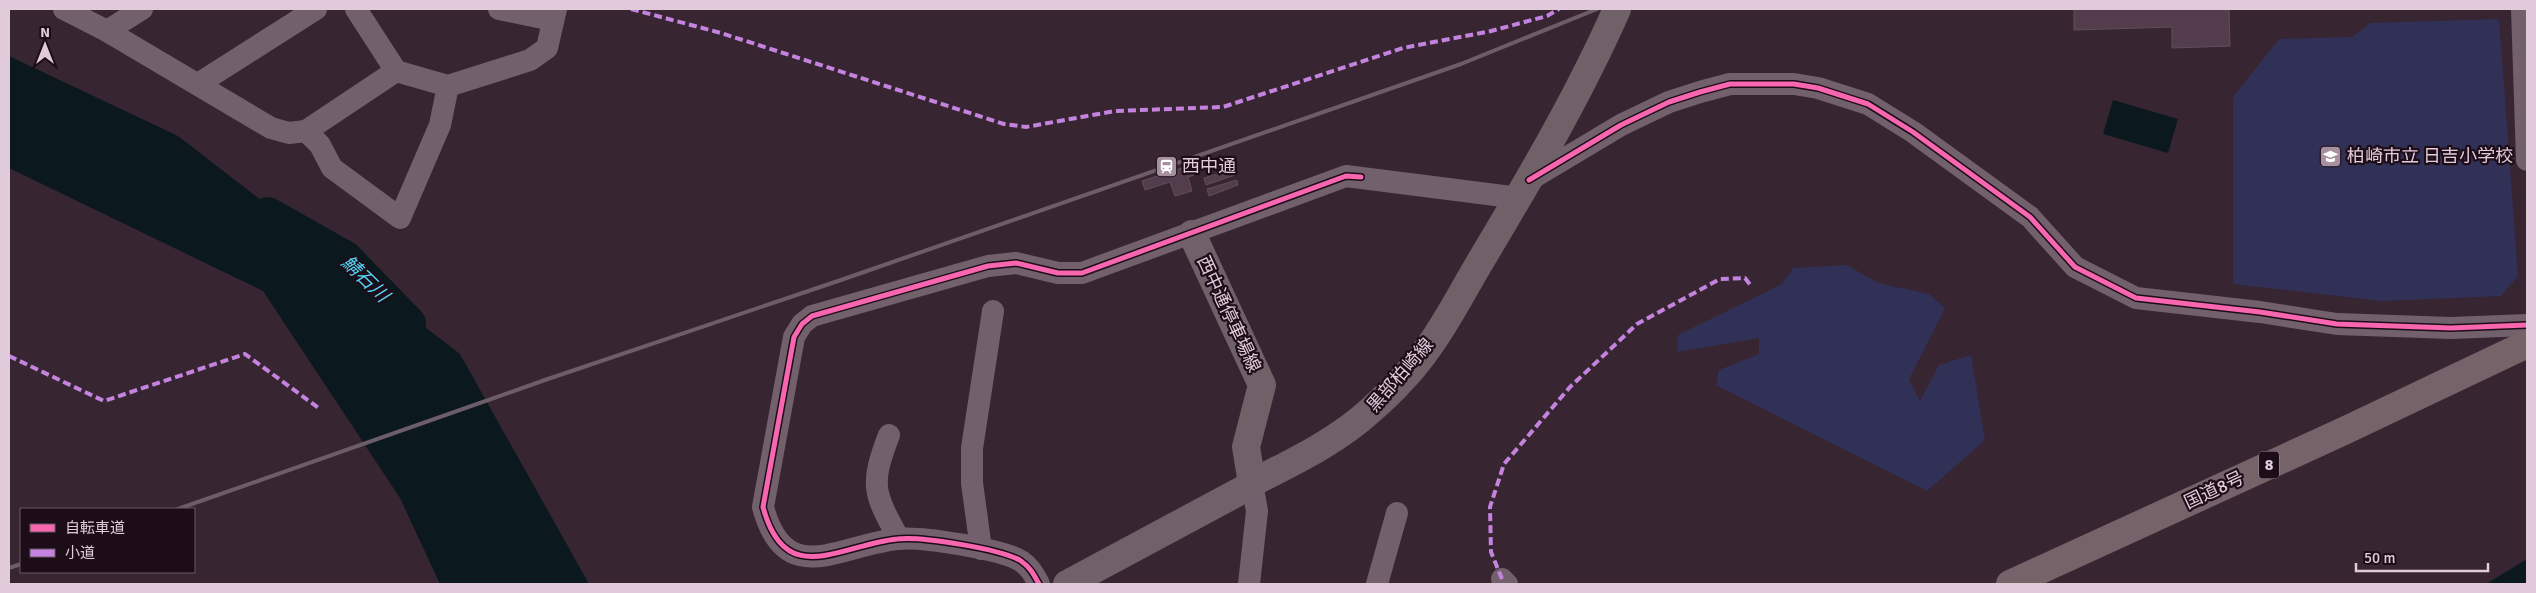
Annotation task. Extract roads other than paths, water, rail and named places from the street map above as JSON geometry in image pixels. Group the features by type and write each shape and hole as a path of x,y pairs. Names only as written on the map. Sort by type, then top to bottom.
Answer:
{"highway":[{"name":"国道8号","path":"2010,584 2337,434 2527,344"}],"main road":[{"name":"黒部柏崎線","path":"1067,584 1244,489 1252,482 1320,448 1383,399 1426,352 1524,189 1548,142 1586,77 1617,9"},
{"name":"西中通停車場線","path":"1192,234 1262,385 1246,447 1252,482"}],"street":[{"path":"64,9 107,31 271,128 289,133 306,131 396,71"},
{"path":"107,31 142,9"},
{"path":"198,84 316,9"},
{"path":"356,9 396,71 448,86 530,60 546,48 554,14 499,9"},
{"path":"2522,9 2527,160"},
{"path":"1039,584 1031,569 1020,560 981,549 941,542 899,538 820,558 804,556 781,546 768,526 763,507 794,337 802,324 812,316 988,266 1016,263 1058,273 1082,273 1346,176 1524,189 1621,125 1669,102 1730,84 1794,84 1818,88 1868,104 1913,132 2030,217 2075,267 2136,298 2260,312 2337,324 2451,328 2527,325"},
{"path":"306,131 320,145 332,168 400,218 440,125 448,86"},
{"path":"981,549 972,482 972,448 992,311"},
{"path":"889,435 876,479 880,501 899,538"},
{"path":"1249,584 1257,511 1252,482"},
{"path":"1377,584 1397,513"}],"waterway":[{"name":"鯖石川","path":"268,213 346,257 410,323"}],"railway":[{"path":"181,508 545,380 841,280 1461,64 1597,9"},
{"path":"9,568 20,564"}],"place":[{"name":"柏崎市立 日吉小学校","path":"2331,156"},
{"name":"西中通","path":"1166,166"}]}
